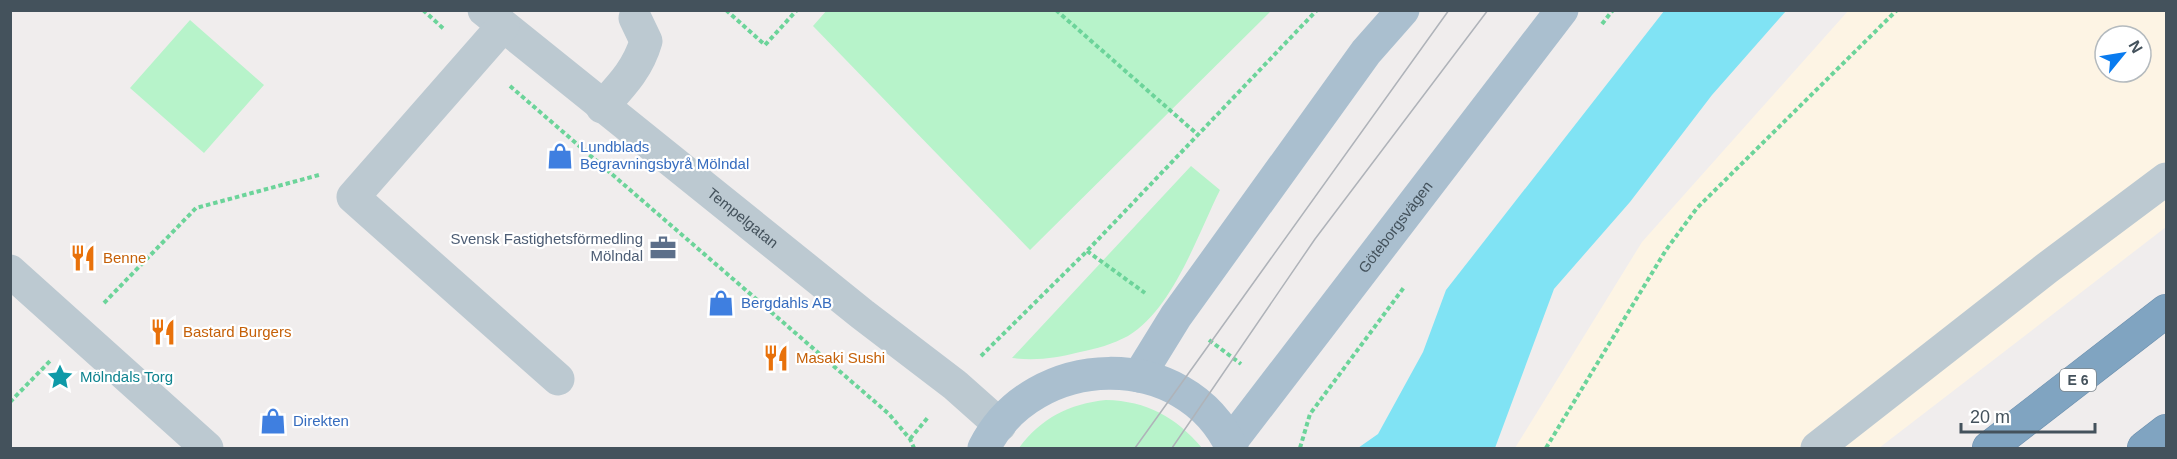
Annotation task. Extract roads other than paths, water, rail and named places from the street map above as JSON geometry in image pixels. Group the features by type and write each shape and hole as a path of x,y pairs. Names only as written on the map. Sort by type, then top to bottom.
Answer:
{"highway":[{"name":"E 6","path":"1989,448 2166,311"},
{"path":"2144,448 2166,431"}],"main road":[{"path":"1139,376 1176,316 1366,52 1403,10"},
{"name":"Göteborgsvägen","path":"992,436 1033,395 1072,377 1106,373 1139,376 1175,389 1201,408 1217,424 1231,446 1562,10"}],"street":[{"path":"493,18 476,57 353,197 558,379"},
{"name":"Tempelgatan","path":"493,18 602,107 955,385 992,436"},
{"path":"602,107 631,75 641,58 646,41 635,18"},
{"path":"1817,448 2047,268 2166,179"},
{"path":"10,271 207,448"}],"water":[{"path":"1664,11 1786,11 1712,95 1630,202 1554,289 1495,448 1358,448 1378,434 1423,352 1446,290"}],"tram line":[{"path":"1135,448 1449,10"},
{"path":"1172,448 1315,239 1488,10"}],"place":[{"name":"Lundblads Begravningsbyrå Mölndal","path":"560,156"},
{"name":"Svensk Fastighetsförmedling Mölndal","path":"663,248"},
{"name":"Benne","path":"83,258"},
{"name":"Bergdahls AB","path":"721,303"},
{"name":"Bastard Burgers","path":"163,332"},
{"name":"Masaki Sushi","path":"776,358"},
{"name":"Mölndals Torg","path":"60,377"},
{"name":"Direkten","path":"273,421"}]}
